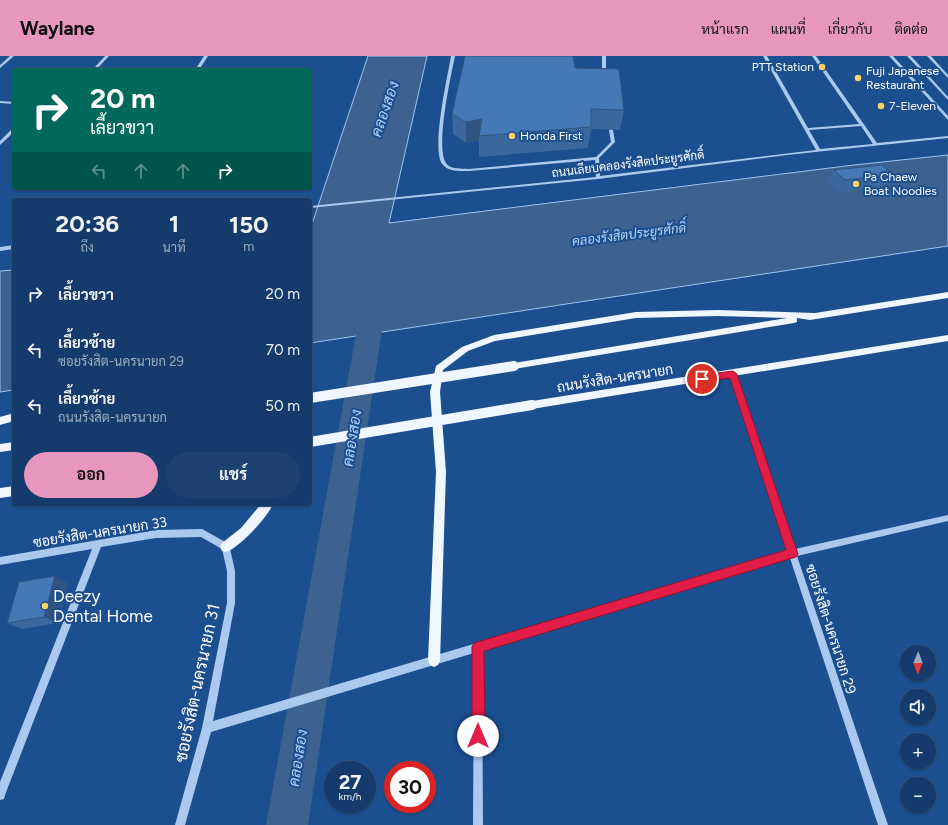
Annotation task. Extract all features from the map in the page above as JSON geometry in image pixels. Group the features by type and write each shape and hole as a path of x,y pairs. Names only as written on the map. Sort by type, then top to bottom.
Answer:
{"main road":[{"name":"ถนนรังสิต-นครนายก","path":"312,398 948,295"},
{"path":"434,661 441,472 435,392 439,368 465,349 494,338 636,315 718,313 816,316"},
{"name":"ถนนรังสิต-นครนายก","path":"312,442 948,338"},
{"path":"0,421 12,418"},
{"path":"0,448 12,446"},
{"path":"0,493 12,490"},
{"path":"226,547 245,532 266,506"}],"street":[{"path":"0,67 12,56"},
{"path":"96,68 107,56"},
{"path":"198,68 206,56"},
{"path":"453,56 441,120 440,156 443,163 451,169 469,170 597,158 613,142 611,130"},
{"path":"604,56 605,82"},
{"path":"765,56 819,150"},
{"path":"814,56 876,144"},
{"path":"891,56 948,119"},
{"path":"909,56 948,99"},
{"path":"929,56 948,77"},
{"path":"0,102 12,103"},
{"path":"0,109 7,102"},
{"path":"807,129 863,125"},
{"path":"0,144 12,132"},
{"name":"ถนนเลียบคลองรังสิตประยูรศักดิ์","path":"313,207 598,178 819,150 948,137"},
{"path":"597,158 598,178"},
{"path":"0,249 12,247"},
{"name":"ซอยรังสิต-นครนายก 29","path":"733,374 883,825"},
{"path":"207,728 793,554 948,518"},
{"name":"ซอยรังสิต-นครนายก 33","path":"0,561 156,534 202,533 226,547"},
{"path":"1,791 98,544"},
{"name":"ซอยรังสิต-นครนายก 31","path":"180,825 207,728 231,603 231,572 226,547"},
{"path":"478,647 478,825"}],"water":[{"name":"คลองรังสิตประยูรศักดิ์","path":"368,56 427,56 389,223 854,165 948,155 948,246 312,343 312,224"},
{"path":"12,270 12,390 0,392 0,271"}],"building":[{"path":"465,56 573,56 575,68 619,69 624,110 591,109 591,127 479,136 482,119 466,122 452,114"},
{"path":"882,165 893,175 845,180 834,170"},
{"path":"55,576 44,617 7,623 19,582"}],"waterway":[{"name":"คลองสอง","path":"287,825 375,296"}],"place":[{"name":"PTT Station","path":"822,67"},
{"name":"Fuji Japanese Restaurant","path":"858,78"},
{"name":"7-Eleven","path":"881,106"},
{"name":"Honda First","path":"512,136"},
{"name":"Pa Chaew Boat Noodles","path":"856,184"},
{"name":"Deezy Dental Home","path":"45,606"}],"route":[{"path":"478,736 478,647 793,554 733,374 702,379"}]}
